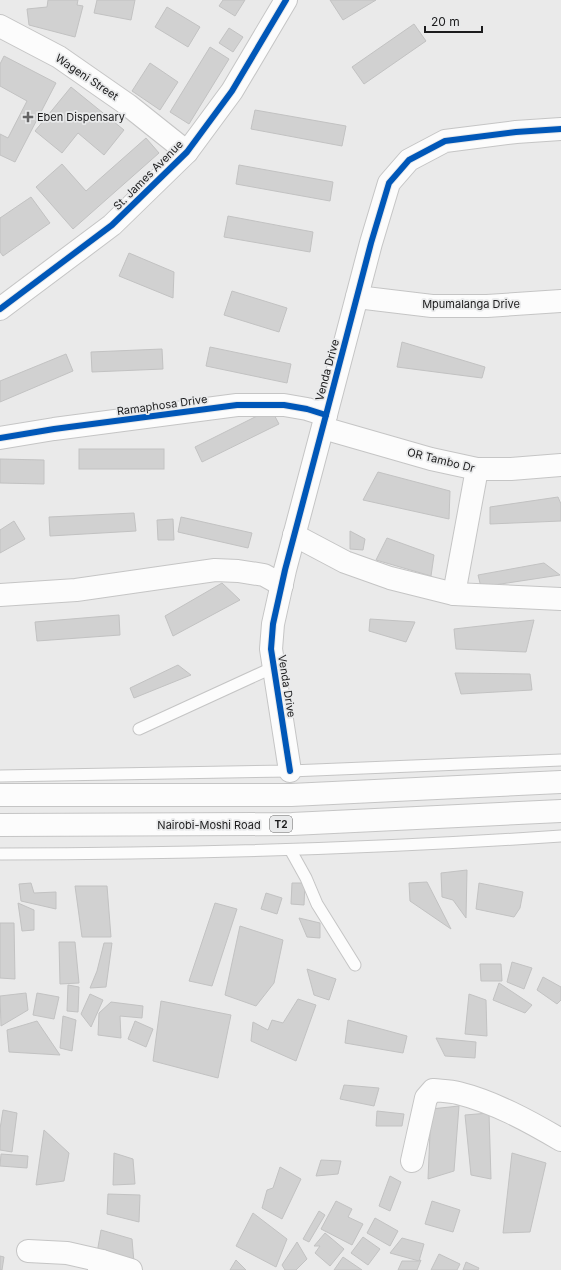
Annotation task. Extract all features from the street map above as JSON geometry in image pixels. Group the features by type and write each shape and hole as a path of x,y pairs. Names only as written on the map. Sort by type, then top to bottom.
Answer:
{"main road":[{"name":"St. James Avenue","path":"0,309 112,225 187,152 232,91 286,0"},
{"name":"Wageni Street","path":"0,26 59,57 128,105 187,152"},
{"name":"Venda Drive","path":"290,771 271,649 273,624 294,535 371,243 389,184 409,160 445,142 516,132 561,129"},
{"name":"Mpumalanga Drive","path":"357,297 432,306 487,306 561,301"},
{"name":"Ramaphosa Drive","path":"0,438 54,429 237,405 284,405 306,409 324,422"},
{"name":"OR Tambo Dr","path":"324,422 431,459 477,469 511,469 561,465"},
{"path":"454,594 477,469"},
{"path":"294,535 351,564 390,578 454,594 561,599"},
{"path":"0,595 76,590 215,570 238,571 264,575 282,585"},
{"path":"0,795 291,794 561,782"},
{"name":"Nairobi-Moshi Road","path":"0,825 292,824 561,811"},
{"path":"412,1160 426,1098 433,1090 456,1092 480,1100 531,1123 561,1140"},
{"path":"28,1250 67,1253 100,1265 130,1270"}],"lane":[{"path":"139,729 274,667"},
{"path":"0,776 290,771 561,760"},
{"path":"0,854 291,851 561,836"},
{"path":"291,851 306,878 317,904 356,965"}],"building":[{"path":"48,0 78,0 77,5 83,6 75,37 29,25 27,9 47,7"},
{"path":"97,0 135,0 131,20 94,13"},
{"path":"223,0 245,0 235,16 219,6"},
{"path":"330,0 376,0 343,20"},
{"path":"167,7 200,27 188,47 155,27"},
{"path":"414,24 426,41 364,84 352,67"},
{"path":"229,28 243,37 233,52 219,43"},
{"path":"210,47 229,59 189,124 170,112"},
{"name":"Eben Dispensary","path":"4,56 56,83 15,162 0,155 0,134 8,138 27,101 0,86 0,64"},
{"path":"150,63 178,82 160,110 132,91"},
{"path":"71,87 124,130 104,155 78,133 62,153 35,131"},
{"path":"255,110 346,126 342,146 251,129"},
{"path":"146,138 159,153 73,229 36,187 62,164 86,191"},
{"path":"239,165 333,182 330,201 236,184"},
{"path":"31,197 50,223 3,256 0,252 0,218"},
{"path":"228,216 313,232 310,252 224,237"},
{"path":"129,253 174,272 173,298 119,276"},
{"path":"232,291 287,308 279,332 224,315"},
{"path":"402,342 485,367 482,378 397,367"},
{"path":"210,347 291,364 287,383 206,366"},
{"path":"162,349 163,369 92,372 91,352"},
{"path":"66,354 73,371 0,402 0,381"},
{"path":"271,409 279,424 202,462 195,447"},
{"path":"79,449 164,449 164,469 79,469"},
{"path":"0,459 44,460 44,484 0,483"},
{"path":"378,472 450,491 449,519 363,500"},
{"path":"558,497 561,504 561,521 490,524 490,507"},
{"path":"134,513 136,531 50,536 49,517"},
{"path":"181,517 252,533 248,548 178,532"},
{"path":"173,519 174,540 158,540 157,520"},
{"path":"14,521 25,539 0,553 0,530"},
{"path":"350,531 365,539 363,550 350,549"},
{"path":"387,538 434,555 431,576 376,560"},
{"path":"544,563 560,575 481,587 478,575"},
{"path":"222,583 240,600 173,636 165,616"},
{"path":"119,615 120,635 37,641 35,622"},
{"path":"370,619 415,622 406,642 369,631"},
{"path":"534,620 526,652 456,649 454,629"},
{"path":"178,665 191,675 134,698 130,688"},
{"path":"455,673 530,674 532,690 461,694"},
{"path":"467,870 466,918 453,900 442,897 441,873"},
{"path":"427,882 451,929 410,901 409,883"},
{"path":"31,883 34,893 56,892 56,909 21,901 19,884"},
{"path":"292,883 305,883 304,905 291,904"},
{"path":"479,883 523,892 520,908 514,917 476,909"},
{"path":"75,886 107,886 111,937 82,937"},
{"path":"266,893 282,898 277,914 261,909"},
{"path":"18,903 34,910 34,930 22,931"},
{"path":"215,903 237,909 212,986 189,981"},
{"path":"299,918 320,923 320,938 307,937"},
{"path":"0,923 14,923 15,979 0,978"},
{"path":"240,926 283,940 274,983 256,1006 225,995"},
{"path":"59,942 75,942 79,983 60,984"},
{"path":"104,943 112,943 106,987 90,988 97,971"},
{"path":"512,962 532,968 524,989 507,982"},
{"path":"480,964 501,964 502,981 481,981"},
{"path":"307,969 336,979 329,1000 314,995"},
{"path":"543,977 561,987 561,1000 557,1004 537,990"},
{"path":"499,983 532,1005 525,1013 493,1000"},
{"path":"68,985 79,987 78,1012 67,1011"},
{"path":"26,993 28,1010 1,1026 0,996"},
{"path":"37,993 59,997 54,1019 33,1015"},
{"path":"90,994 103,1000 91,1027 81,1014"},
{"path":"469,994 486,1000 487,1036 465,1034"},
{"path":"298,999 316,1005 296,1061 251,1041 253,1022 268,1030 272,1020 283,1023"},
{"path":"161,1001 231,1015 218,1078 153,1061"},
{"path":"111,1002 143,1006 142,1018 120,1016 121,1038 98,1035 99,1013"},
{"path":"63,1016 76,1020 72,1051 60,1048"},
{"path":"348,1020 407,1036 403,1053 345,1043"},
{"path":"37,1021 60,1055 9,1052 7,1030"},
{"path":"135,1021 153,1029 146,1047 128,1039"},
{"path":"436,1038 476,1042 475,1058 445,1056"},
{"path":"344,1085 379,1088 374,1106 340,1099"},
{"path":"459,1106 454,1171 428,1179 431,1109"},
{"path":"3,1110 17,1113 12,1152 0,1150 0,1129"},
{"path":"377,1111 404,1114 402,1126 376,1126"},
{"path":"489,1113 491,1179 471,1175 465,1115"},
{"path":"44,1130 69,1153 64,1181 36,1185"},
{"path":"114,1153 133,1159 135,1184 113,1185"},
{"path":"512,1153 546,1163 530,1232 503,1233"},
{"path":"1,1154 28,1156 27,1168 0,1166"},
{"path":"321,1160 341,1161 338,1174 316,1176"},
{"path":"280,1167 301,1179 282,1219 262,1208 267,1190 273,1188"},
{"path":"390,1176 401,1182 390,1211 379,1206"},
{"path":"108,1194 140,1195 139,1222 107,1214"},
{"path":"336,1201 352,1209 348,1217 363,1224 352,1245 321,1229"},
{"path":"432,1201 460,1210 453,1232 425,1224"},
{"path":"319,1211 325,1215 309,1242 303,1239"},
{"path":"253,1213 287,1239 276,1267 236,1246"},
{"path":"375,1218 398,1231 390,1246 367,1233"},
{"path":"101,1230 132,1239 134,1263 97,1253"},
{"path":"325,1233 344,1249 330,1266 315,1253 320,1246 314,1246"},
{"path":"363,1237 380,1249 368,1265 351,1253"},
{"path":"402,1238 424,1244 419,1261 390,1253"},
{"path":"297,1242 307,1259 296,1270 285,1270 282,1265"},
{"path":"439,1254 460,1264 457,1270 431,1270"},
{"path":"0,1256 4,1257 2,1270 0,1270"},
{"path":"343,1257 362,1270 334,1270"},
{"path":"236,1260 246,1270 230,1270"},
{"path":"421,1260 417,1270 398,1270 402,1261"},
{"path":"466,1262 479,1268 478,1270 463,1270"}],"cycle path":[{"path":"0,309 112,225 187,152 232,91 286,0"},
{"path":"290,771 271,649 273,624 285,570 371,243 389,183 409,160 445,141 516,132 561,129"},
{"path":"0,438 54,429 237,405 284,405 307,409 326,415"}],"place":[{"name":"Eben Dispensary","path":"28,117"}]}
